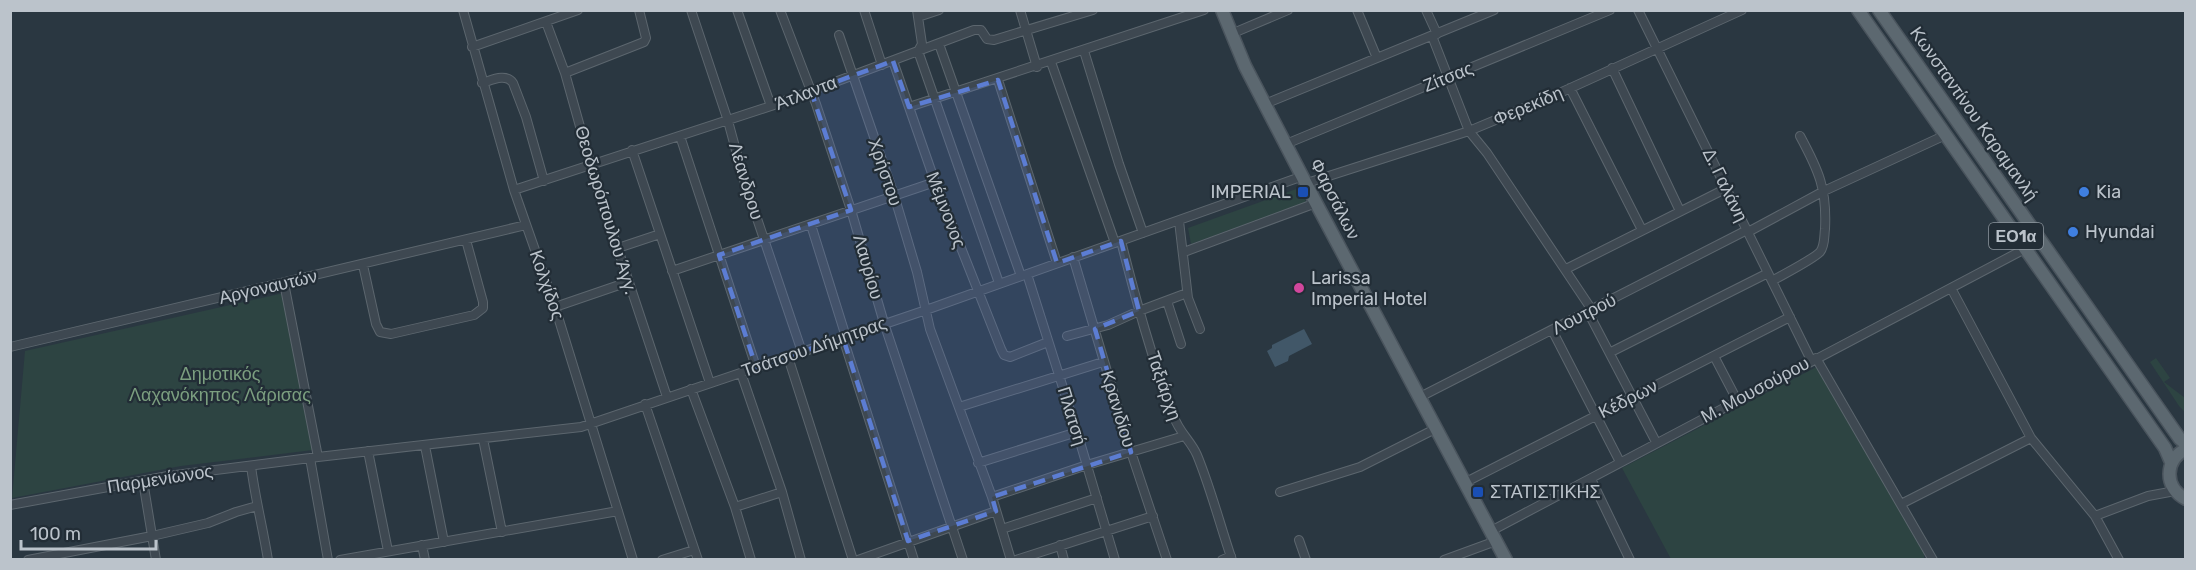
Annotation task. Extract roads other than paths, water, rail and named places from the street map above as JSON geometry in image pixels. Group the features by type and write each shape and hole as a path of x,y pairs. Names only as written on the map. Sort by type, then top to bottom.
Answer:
{"main road":[{"name":"Φαρσάλων","path":"1222,10 1265,104 1316,203 1506,560"},
{"name":"Κωνσταντίνου Καραμανλή","path":"1858,10 2165,448 2171,462"},
{"name":"Κωνσταντίνου Καραμανλή","path":"1880,10 2186,446"},
{"name":"ΕΟ1α","path":"2171,462 2186,446"},
{"path":"2171,462 2169,478 2175,491 2186,499"}],"street":[{"name":"Κολχίδος","path":"463,10 514,190 555,307 633,560"},
{"path":"472,47 578,10"},
{"path":"565,73 646,40 639,10"},
{"name":"Λέανδρου","path":"691,10 729,121 744,180 802,352"},
{"path":"737,10 771,106"},
{"name":"Λαυρίου","path":"780,10 852,210 884,323 963,560"},
{"path":"864,10 882,65"},
{"path":"939,10 917,14 922,44 918,51 999,283"},
{"path":"1020,10 1037,67"},
{"name":"Άτλαντα","path":"514,190 632,150 729,121 974,30 981,30 991,41 1093,10"},
{"path":"909,108 1204,10"},
{"path":"1231,34 1288,10"},
{"path":"1357,10 1377,58"},
{"path":"1426,10 1447,78 1469,131 1487,153 1558,261 1566,269 1634,395 1656,442"},
{"path":"1265,104 1494,10"},
{"name":"Ζίτσας","path":"1286,144 1610,10"},
{"name":"Δ. Γαλάνη","path":"1638,10 1790,317 1933,560"},
{"name":"Φερεκίδη","path":"1305,180 1469,131 1742,10"},
{"name":"Θεοδωρόπουλου Άγγ.","path":"546,22 565,73 595,180 667,397"},
{"name":"Χρήστου","path":"839,35 894,195 915,266 930,329 1013,560"},
{"name":"Πλατσή","path":"939,44 955,93 1048,342 1115,560"},
{"path":"1084,51 1143,233"},
{"name":"Μέμνονος","path":"893,61 935,182 1001,349 1007,357 1048,342"},
{"name":"Ταξιάρχη","path":"1051,62 1118,242 1165,394 1177,426 1192,444 1201,464 1231,558"},
{"path":"1612,68 1680,212"},
{"path":"482,83 510,79 526,117 544,181"},
{"path":"998,80 1057,263"},
{"path":"1570,88 1642,230"},
{"path":"680,136 756,367"},
{"path":"1772,281 1821,250 1824,241 1826,209 1824,191 1800,136"},
{"name":"Λουτρού","path":"1420,397 1748,232 1824,191 1939,138"},
{"path":"632,150 710,383"},
{"name":"Τσάτσου Δήμητρας","path":"314,457 574,429 591,425 1073,257 1305,180"},
{"path":"672,271 935,182"},
{"path":"1566,269 1726,189"},
{"path":"1184,252 1316,203"},
{"path":"1179,221 1187,293 1200,330"},
{"name":"Αργοναυτών","path":"10,347 526,225"},
{"path":"811,225 914,560"},
{"path":"618,248 660,234"},
{"path":"363,265 380,333 391,334 474,315 483,309 483,302 466,240"},
{"name":"Μ. Μουσούρου","path":"1444,560 1494,536 1656,442 2019,252"},
{"name":"Κρανιδίου","path":"1073,257 1095,328 1103,363 1167,560"},
{"path":"1611,352 1768,273"},
{"path":"555,307 628,282"},
{"path":"284,283 314,457 328,560"},
{"path":"1951,288 2031,438 2095,516 2119,560"},
{"path":"1067,336 1108,325 1187,293"},
{"path":"1167,301 1181,344"},
{"name":"Κέδρων","path":"1466,482 1790,317"},
{"path":"1552,330 1620,462"},
{"path":"1714,356 1737,400"},
{"path":"788,357 853,560"},
{"path":"959,407 1103,363"},
{"path":"741,373 782,492 801,560"},
{"path":"692,389 735,507 751,560"},
{"path":"645,405 698,560"},
{"path":"1280,492 1360,467 1437,428"},
{"path":"978,463 1077,432"},
{"path":"992,497 1184,436"},
{"path":"1900,504 2031,438"},
{"path":"483,439 502,531"},
{"path":"425,446 444,542"},
{"path":"368,451 387,551"},
{"name":"Παρμενίωνος","path":"10,506 143,481 314,457"},
{"path":"251,466 256,506 261,517 268,560"},
{"path":"2095,516 2148,495 2165,484 2169,478"},
{"path":"1591,479 1630,560"},
{"path":"143,481 156,560"},
{"path":"2148,495 2175,491"},
{"path":"735,507 782,492"},
{"path":"1002,529 1097,498"},
{"path":"28,560 208,523 256,506"},
{"path":"340,560 618,511"},
{"path":"858,560 996,511"},
{"path":"1013,560 1153,516"},
{"path":"1299,540 1306,560"},
{"path":"422,545 425,560"},
{"path":"1060,545 1064,560"},
{"path":"662,560 694,550"},
{"path":"1222,560 1231,558"}],"water":[{"path":"1304,329 1312,344 1289,356 1288,361 1275,367 1267,351 1272,348 1272,345"}],"place":[{"name":"IMPERIAL","path":"1303,192"},
{"name":"Kia","path":"2084,192"},
{"name":"Hyundai","path":"2073,232"},
{"name":"Larissa Imperial Hotel","path":"1299,288"},
{"name":"ΣΤΑΤΙΣΤΙΚΗΣ","path":"1478,492"}],"park label":[{"name":"Δημοτικός Λαχανόκηπος Λάρισας","path":"220,384"}]}
